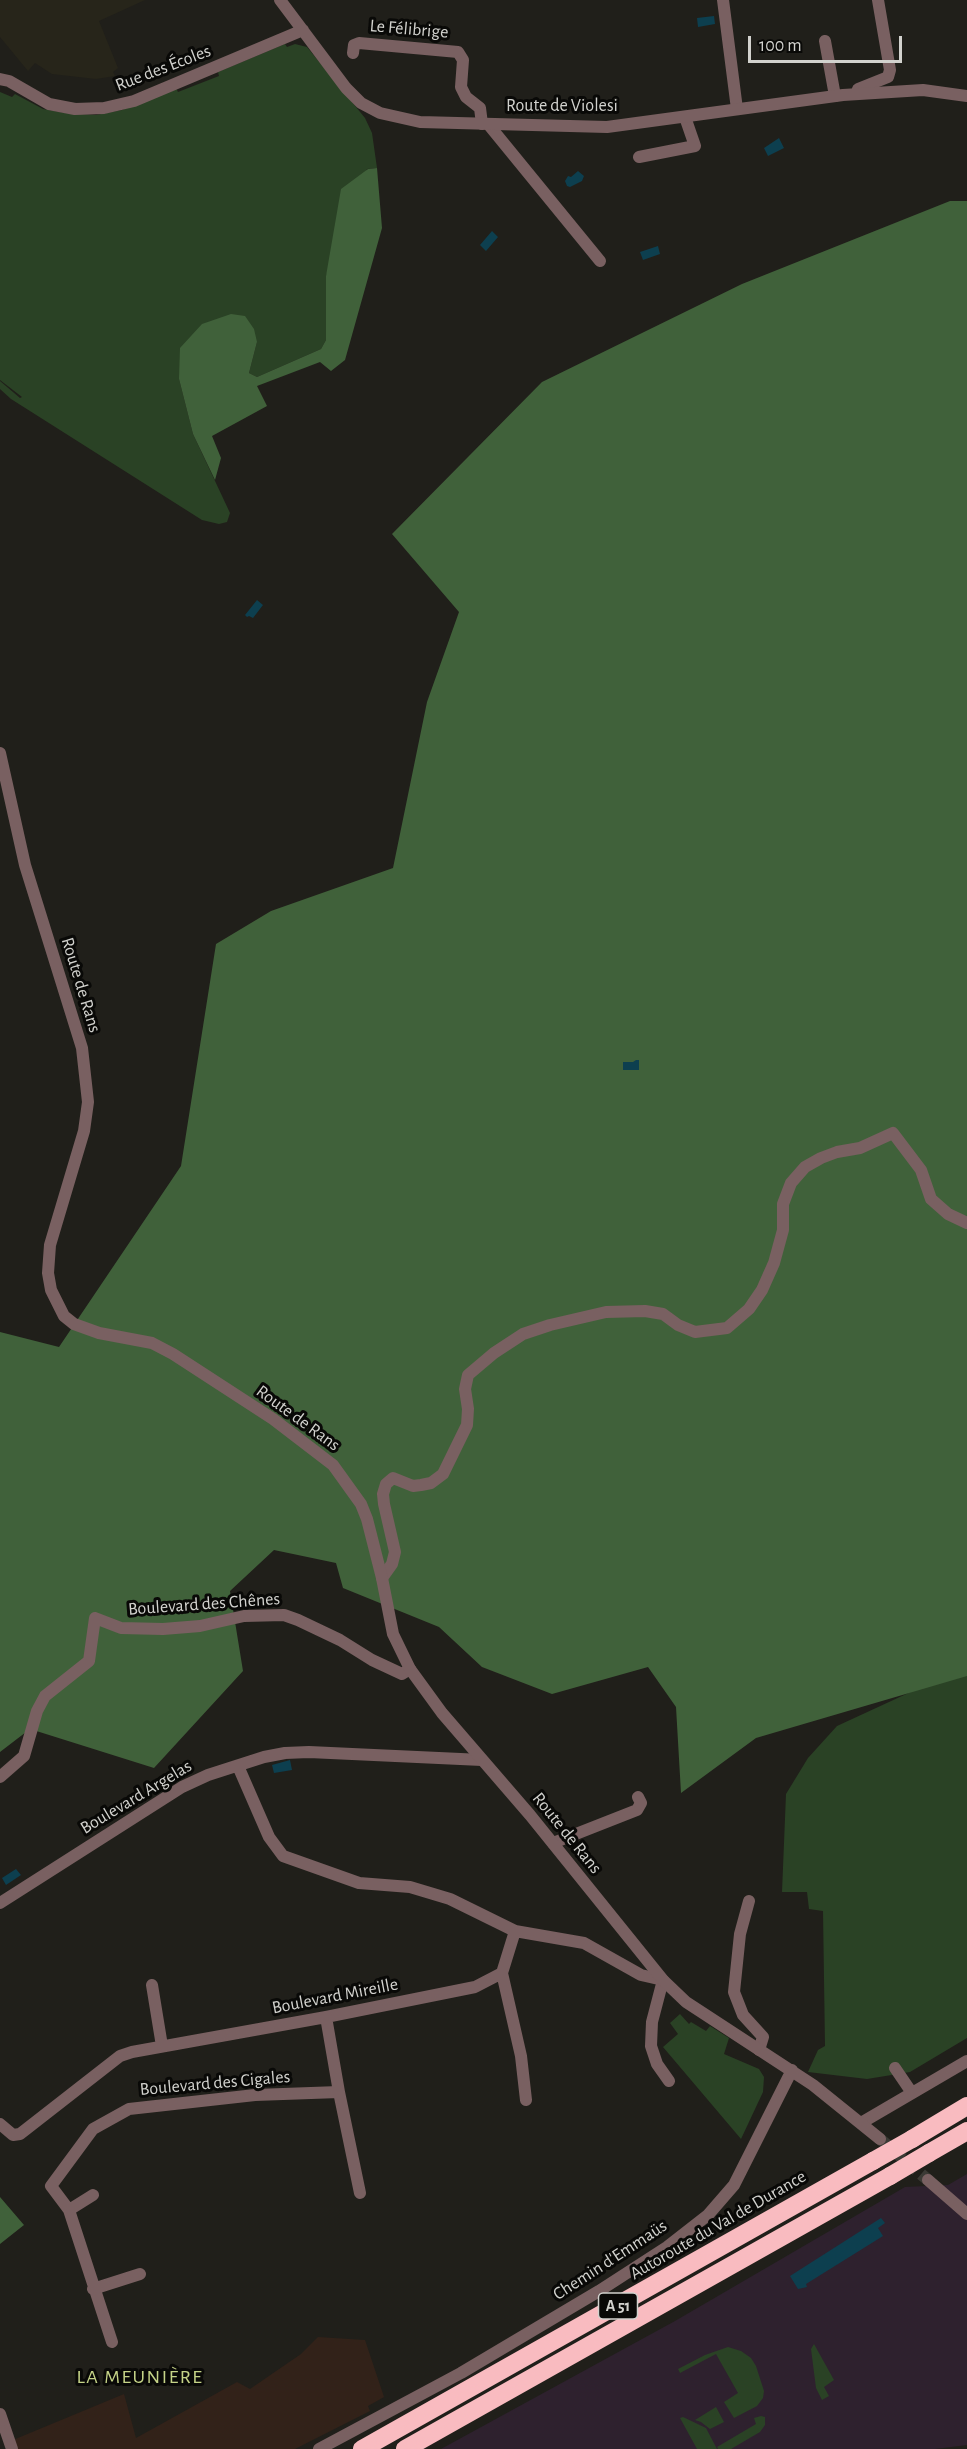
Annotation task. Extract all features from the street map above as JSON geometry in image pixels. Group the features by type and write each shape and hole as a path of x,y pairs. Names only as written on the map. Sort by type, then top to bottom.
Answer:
{"highway":[{"name":"Autoroute du Val de Durance","path":"362,2449 873,2162 967,2106"},
{"name":"A 51","path":"405,2449 967,2132"}],"street":[{"name":"Route de Violesi","path":"280,0 346,88 361,103 380,113 420,122 607,127 857,94 923,90 967,96"},
{"path":"723,0 738,109"},
{"path":"857,94 858,89 888,77 890,70 878,0"},
{"name":"Rue des Écoles","path":"3,80 49,104 75,109 104,108 134,101 303,30"},
{"path":"825,41 835,96"},
{"name":"Le Félibrige","path":"353,53 354,45 359,43 458,52 463,60 461,87 466,97 480,108 485,124"},
{"path":"639,157 695,146 685,117"},
{"path":"485,124 600,261"},
{"name":"Route de Rans","path":"0,753 25,865 82,1048 88,1102 84,1131 50,1245 48,1273 57,1305 64,1316 74,1324 99,1333 152,1343 173,1354 273,1419 333,1465 361,1504 367,1519 393,1634 410,1669 442,1713 553,1843 663,1980 699,2012 792,2070 880,2139"},
{"path":"382,1578 392,1564 395,1552 384,1504 383,1494 386,1484 393,1479 413,1486 421,1485 431,1483 443,1474 467,1425 468,1409 465,1389 468,1375 523,1334 606,1312 645,1311 663,1314 678,1325 695,1332 727,1328 749,1309 762,1290 774,1263 783,1230 783,1204 791,1183 805,1167 820,1158 860,1148 892,1133 921,1170 931,1199 948,1214 967,1223"},
{"name":"Boulevard des Chênes","path":"0,1777 24,1756 40,1703 45,1696 89,1661 95,1618 121,1628 163,1629 201,1626 244,1616 284,1615 340,1640 372,1660 402,1674 410,1669"},
{"name":"Boulevard Argelas","path":"0,1903 183,1787 208,1775 238,1766 285,1753 309,1752 482,1760"},
{"path":"238,1766 269,1837 283,1856 359,1883 410,1887 450,1899 515,1930 584,1943 641,1975 663,1980 655,2007 651,2036 653,2057 669,2081"},
{"path":"553,1843 637,1810 640,1803 638,1797"},
{"path":"749,1901 740,1934 734,1992 743,2015 763,2037 759,2049"},
{"path":"515,1930 502,1973 521,2056 526,2100"},
{"name":"Boulevard Mireille","path":"0,2124 13,2134 20,2134 120,2056 132,2052 475,1987 502,1973"},
{"path":"152,1985 162,2046"},
{"path":"326,2017 360,2193"},
{"path":"861,2123 967,2061"},
{"path":"895,2068 912,2093"},
{"name":"Chemin d'Emmaüs","path":"319,2449 461,2373 599,2291 667,2247 708,2215 734,2185 792,2070"},
{"name":"Boulevard des Cigales","path":"69,2210 51,2186 93,2129 129,2109 255,2095 339,2092"},
{"path":"928,2180 967,2214"},
{"path":"93,2195 69,2210 112,2342"},
{"path":"93,2289 140,2274"},
{"path":"0,2414 12,2449"}],"shaded area":[{"path":"0,0 145,0 99,21 118,68 113,72 115,76 96,79 52,74 35,63 28,71 0,37"},
{"path":"967,2174 967,2445 935,2449 441,2449 675,2321 905,2187 948,2185"},
{"path":"318,2337 365,2340 384,2397 368,2406 370,2411 295,2449 15,2449 13,2440 124,2394 136,2438 237,2382 250,2389 301,2354"}],"green space":[{"path":"285,44 287,47 295,44 307,47 365,118 372,133 377,168 367,169 326,276 326,340 321,349 257,377 249,373 257,342 179,379 193,434 230,513 227,522 219,524 202,520 11,399 0,389 0,381 20,398 22,397 0,380 0,92 12,97 15,94 43,109 96,115 122,110 176,88 178,92 219,76 218,72"},
{"path":"377,168 382,228 345,360 331,371 320,362 257,386 267,406 212,436 221,458 215,480 193,434 179,379 180,348 202,324 231,314 245,316 254,329 257,342 249,373 257,377 321,349 326,340 326,276 341,189 368,169"},
{"path":"950,201 967,201 967,1676 756,1738 681,1793 676,1707 648,1667 552,1694 482,1667 439,1627 343,1588 336,1563 274,1550 230,1591 243,1671 154,1768 30,1729 0,1752 0,1332 59,1347 181,1166 216,944 271,911 393,868 427,702 459,612 392,534 542,382 742,284"},
{"path":"967,1666 967,2038 910,2072 867,2079 808,2072 818,2050 825,2046 823,1911 809,1909 807,1892 782,1892 786,1794 808,1758 837,1726"},
{"path":"680,2014 689,2024 691,2022 706,2031 710,2026 729,2038 724,2054 759,2069 764,2077 763,2092 741,2139 663,2047 678,2034 670,2023"},
{"path":"0,2197 24,2225 0,2244"},
{"path":"814,2344 834,2380 824,2387 829,2396 822,2400 816,2388 811,2349"},
{"path":"728,2347 741,2351 751,2358 764,2391 763,2398 757,2406 734,2418 724,2402 738,2393 716,2354 680,2373 678,2369 705,2355"},
{"path":"716,2407 724,2422 710,2429 695,2420"},
{"path":"683,2417 706,2428 717,2449 697,2449 680,2418"},
{"path":"765,2417 765,2425 760,2432 731,2449 718,2449 717,2447 756,2424 754,2418"}],"water":[{"path":"714,16 715,24 698,27 697,18"},
{"path":"779,138 784,148 768,156 764,148"},
{"path":"578,171 584,176 582,181 570,187 567,186 565,181 568,176 571,177"},
{"path":"492,231 498,237 486,251 480,245"},
{"path":"658,246 660,254 643,260 640,252"},
{"path":"257,600 263,605 253,618 247,617 245,615"},
{"path":"639,1060 639,1070 623,1070 623,1062"},
{"path":"290,1760 292,1770 274,1773 272,1765"},
{"path":"16,1869 21,1875 6,1885 2,1878"},
{"path":"881,2218 885,2223 878,2228 883,2236 806,2284 807,2287 798,2289 790,2276"}],"tunnel":[{"path":"880,2139 928,2180"}],"district":[{"name":"LA MEUNIÈRE","path":"140,2377"}]}
